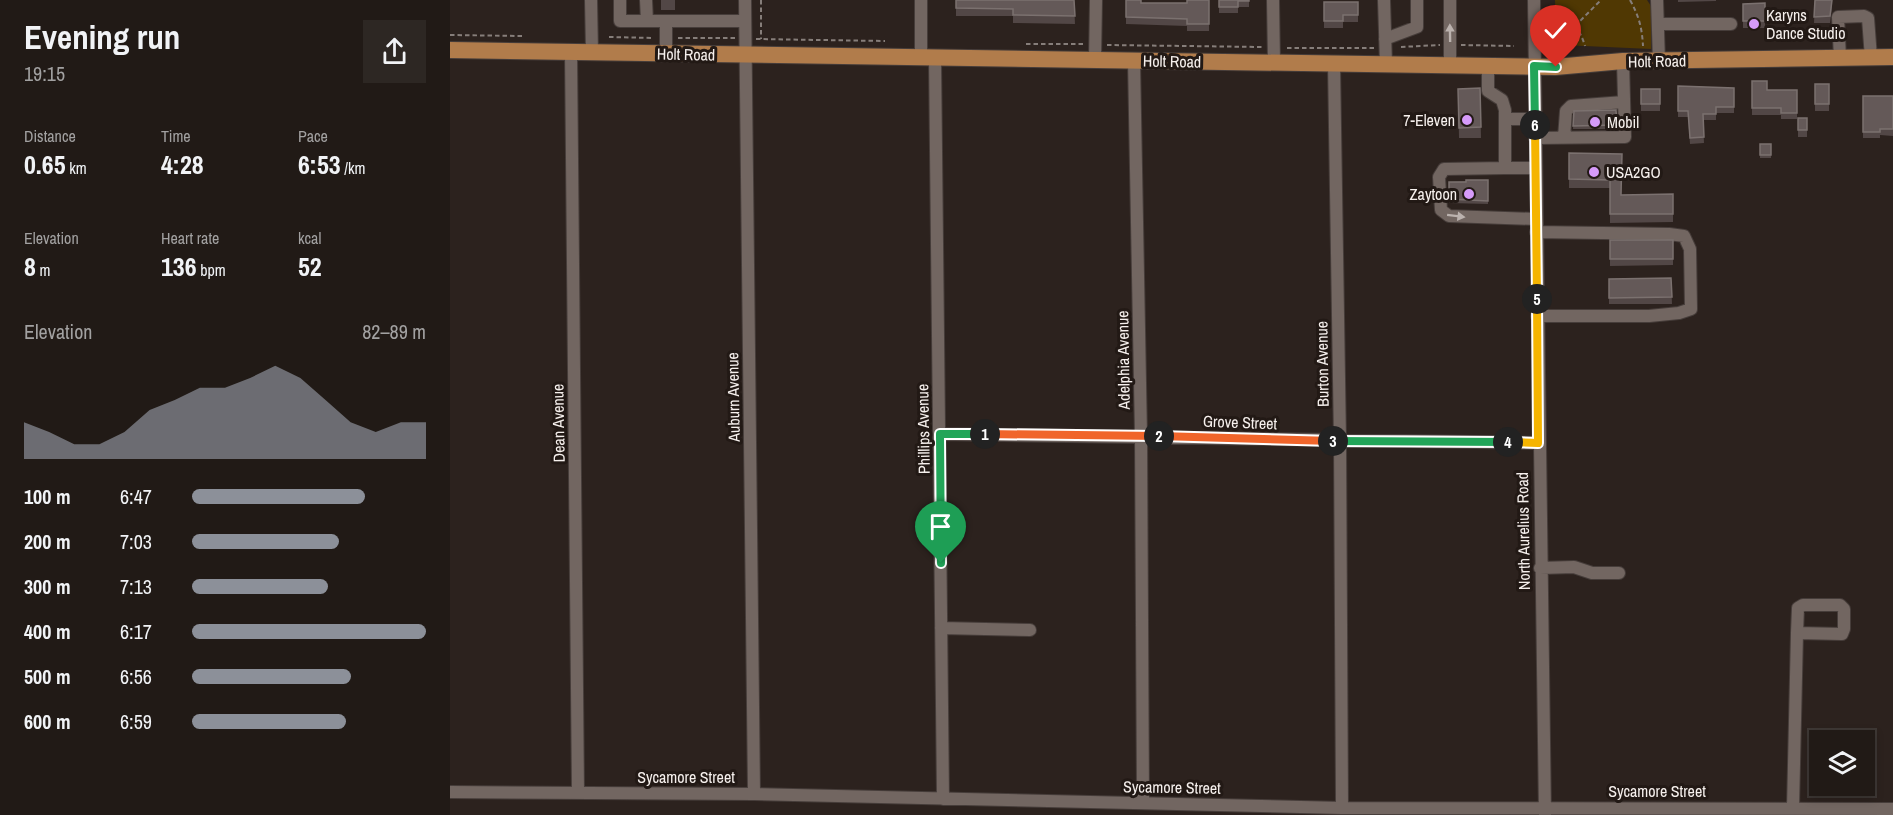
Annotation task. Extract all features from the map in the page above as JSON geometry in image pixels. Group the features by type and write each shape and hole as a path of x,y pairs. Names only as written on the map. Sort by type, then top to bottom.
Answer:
{"main road":[{"name":"Holt Road","path":"450,50 570,52 592,45 745,47 928,58 1096,52 1134,61 1274,55 1335,64 1556,67 1623,61 1893,57"}],"street":[{"path":"591,0 592,45"},
{"path":"620,0 620,21 745,21"},
{"path":"646,0 647,21"},
{"name":"Auburn Avenue","path":"745,0 754,794"},
{"name":"Phillips Avenue","path":"921,0 928,58 940,434 943,799"},
{"path":"1096,0 1096,52"},
{"path":"1273,0 1274,55"},
{"path":"1384,0 1386,64"},
{"path":"1385,43 1417,27 1417,0"},
{"path":"1450,0 1450,66"},
{"name":"North Aurelius Road","path":"1534,0 1544,811"},
{"path":"1657,0 1659,61"},
{"path":"1840,58 1838,17 1864,16 1868,18 1871,58"},
{"path":"666,21 666,46"},
{"path":"1658,24 1731,24"},
{"name":"Dean Avenue","path":"570,52 578,793"},
{"name":"Adelphia Avenue","path":"1134,61 1141,436 1143,803"},
{"path":"1535,138 1625,137 1623,61"},
{"name":"Burton Avenue","path":"1335,64 1342,807"},
{"path":"1488,66 1488,91 1502,100 1505,119 1505,168"},
{"path":"1564,138 1566,111 1571,106 1624,102"},
{"path":"1505,119 1535,119"},
{"path":"1535,168 1444,169 1439,177 1440,206 1449,216 1684,236 1690,249 1692,293 1691,309 1678,314 1537,316"},
{"name":"Grove Street","path":"940,434 1538,443"},
{"path":"1540,568 1574,567 1592,573 1619,573"},
{"path":"941,628 1030,630"},
{"path":"1793,808 1797,633"},
{"name":"Sycamore Street","path":"450,792 754,794 1544,811 1893,809"}],"path":[{"path":"761,0 761,39"},
{"path":"1575,26 1601,0"},
{"path":"1629,0 1638,14 1643,46"},
{"path":"1554,17 1567,19 1575,26 1585,46"},
{"path":"450,35 530,36"},
{"path":"592,45 745,47 761,39 893,42"},
{"path":"1022,44 1096,52 1274,55 1385,43 1514,46"}],"shaded area":[{"path":"1555,0 1647,0 1651,6 1651,49 1557,43"}],"building":[{"path":"956,0 1074,0 1075,16 1013,15 1013,9 956,8"},
{"path":"1126,0 1141,0 1141,3 1187,3 1187,0 1209,0 1209,24 1187,24 1187,19 1126,17"},
{"path":"1219,0 1249,1 1238,1 1238,7 1219,7"},
{"path":"1815,0 1832,0 1830,16 1814,17"},
{"path":"1324,2 1358,2 1358,15 1343,15 1343,21 1324,21"},
{"path":"1765,3 1765,21 1743,21 1743,4"},
{"path":"1752,81 1767,81 1767,90 1797,90 1797,113 1781,113 1781,108 1752,108"},
{"path":"1815,84 1829,84 1829,104 1815,104"},
{"path":"1678,86 1734,88 1734,107 1716,107 1716,114 1703,114 1704,137 1690,138 1688,111 1678,111"},
{"path":"1480,88 1481,127 1459,128 1458,89"},
{"path":"1641,89 1660,89 1660,104 1641,104"},
{"path":"1863,96 1893,96 1893,129 1863,132"},
{"path":"1616,110 1617,125 1573,126 1574,111"},
{"path":"1798,118 1807,118 1807,130 1798,130"},
{"path":"1760,144 1771,144 1771,155 1760,155"},
{"path":"1569,153 1622,154 1621,195 1673,194 1673,214 1610,214 1610,180 1569,179"},
{"name":"Zaytoon","path":"1466,180 1488,180 1488,201 1449,199 1449,182 1466,182"},
{"path":"1610,240 1673,240 1673,259 1610,259"},
{"path":"1671,278 1672,297 1609,298 1609,279"}],"place":[{"name":"Karyns Dance Studio","path":"1754,24"},
{"name":"7-Eleven","path":"1467,120"},
{"name":"Mobil","path":"1595,122"},
{"name":"USA2GO","path":"1594,172"},
{"name":"Zaytoon","path":"1469,194"}],"route":[{"path":"941,563 940,434 1538,443 1534,66 1556,67"}]}
